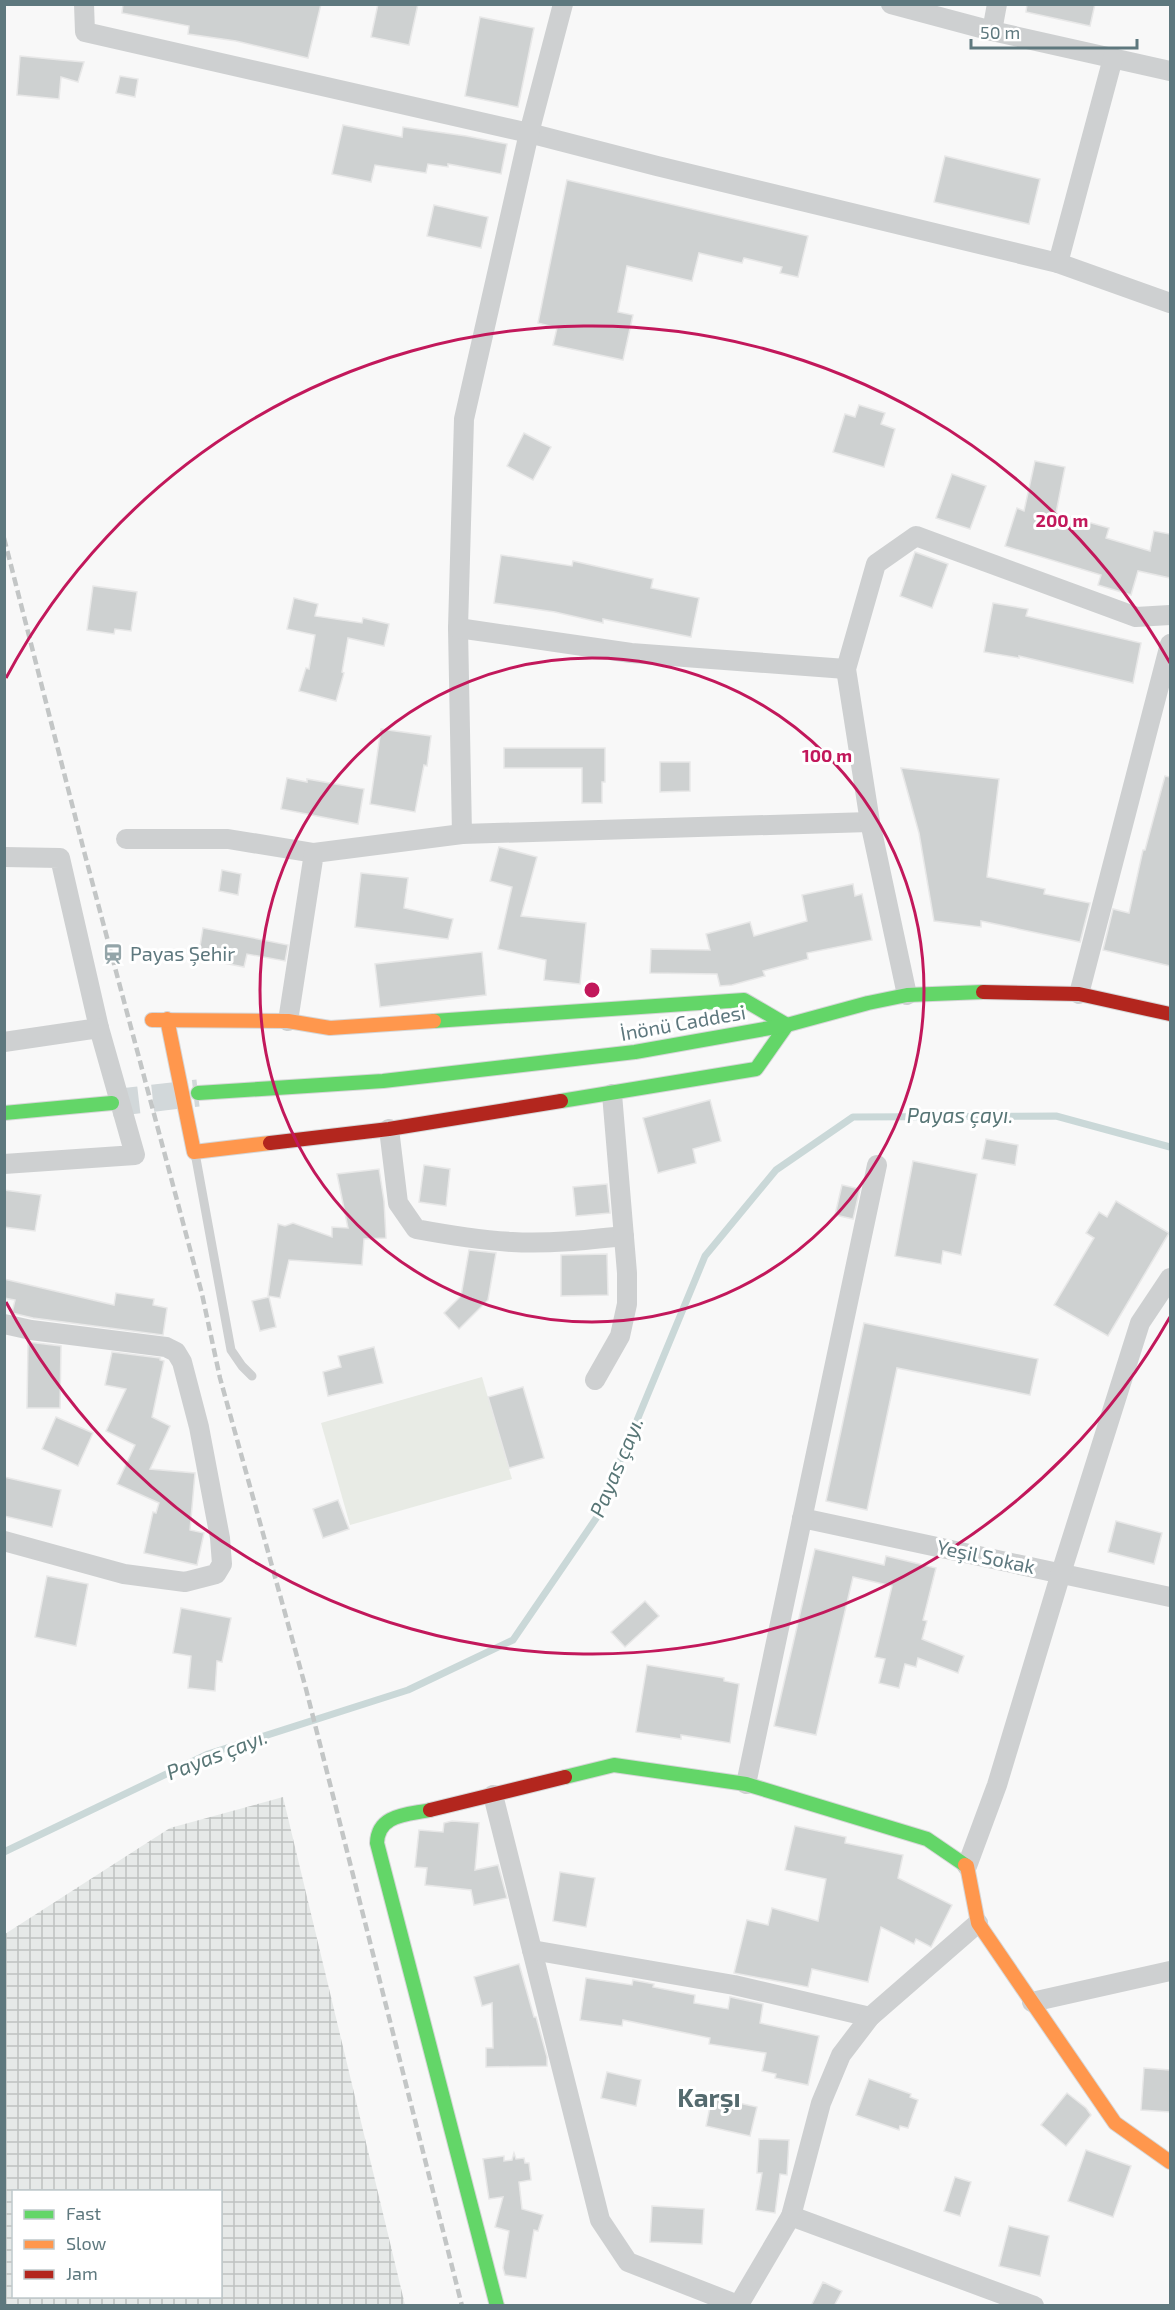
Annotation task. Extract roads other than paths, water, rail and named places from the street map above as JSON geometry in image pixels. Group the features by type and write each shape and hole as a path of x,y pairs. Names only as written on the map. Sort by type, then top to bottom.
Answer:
{"street":[{"path":"84,4 85,32 529,133 1058,263 1170,303"},
{"path":"462,834 458,628 464,419 529,133 563,4"},
{"path":"891,4 992,31 1170,71"},
{"path":"992,31 997,4"},
{"path":"1058,263 1113,58"},
{"path":"907,995 870,822 846,669 876,564 916,536 1136,617 1170,615"},
{"path":"458,628 631,654 846,669"},
{"path":"1079,994 1170,644"},
{"path":"126,839 228,839 314,853 462,834 870,822"},
{"path":"288,1022 314,853"},
{"path":"4,857 60,858 99,1028 135,1155 4,1164"},
{"name":"İnönü Caddesi","path":"198,1093 383,1081 624,1054 787,1025 907,995 984,992 1079,994 1170,1014"},
{"path":"152,1020 167,1018 288,1022 330,1028 744,1000 787,1025 756,1069 389,1129 194,1152 167,1018"},
{"path":"4,1042 99,1028"},
{"path":"595,1380 613,1350 624,1320 628,1288 612,1094"},
{"path":"4,1113 112,1103"},
{"path":"389,1129 398,1203 416,1229 458,1237 514,1242 573,1241 624,1236"},
{"path":"746,1784 878,1165"},
{"path":"1170,1278 1140,1323 997,1785 967,1866 978,1923 1032,2002 1115,2123 1170,2162"},
{"path":"4,1324 31,1330 166,1347 176,1352 182,1362 198,1427 220,1538 222,1564 216,1574 185,1582 124,1574 4,1541"},
{"name":"Yeşil Sokak","path":"802,1518 1170,1597"},
{"path":"497,2306 377,1843 377,1831 382,1823 614,1765 746,1784 927,1839 967,1866"},
{"path":"493,1795 600,2220 628,2262 738,2305 792,2216 821,2103 841,2055 870,2017 978,1923"},
{"path":"532,1950 734,1985 870,2017"},
{"path":"1032,2002 1170,1971"},
{"path":"792,2216 1034,2306"}],"lane":[{"path":"194,1152 231,1350 252,1376"}],"waterway":[{"name":"Payas çayı.","path":"4,1852 208,1754 408,1690 513,1640 597,1517 705,1256 776,1170 853,1117 1056,1116 1170,1147"}],"tunnel":[{"path":"112,1103 198,1093"}],"railway":[{"path":"4,538 85,855 202,1294 220,1378 306,1689 462,2306"}],"place":[{"name":"Payas Şehi̇r","path":"113,954"}],"district":[{"name":"Karşı","path":"709,2098"}]}
